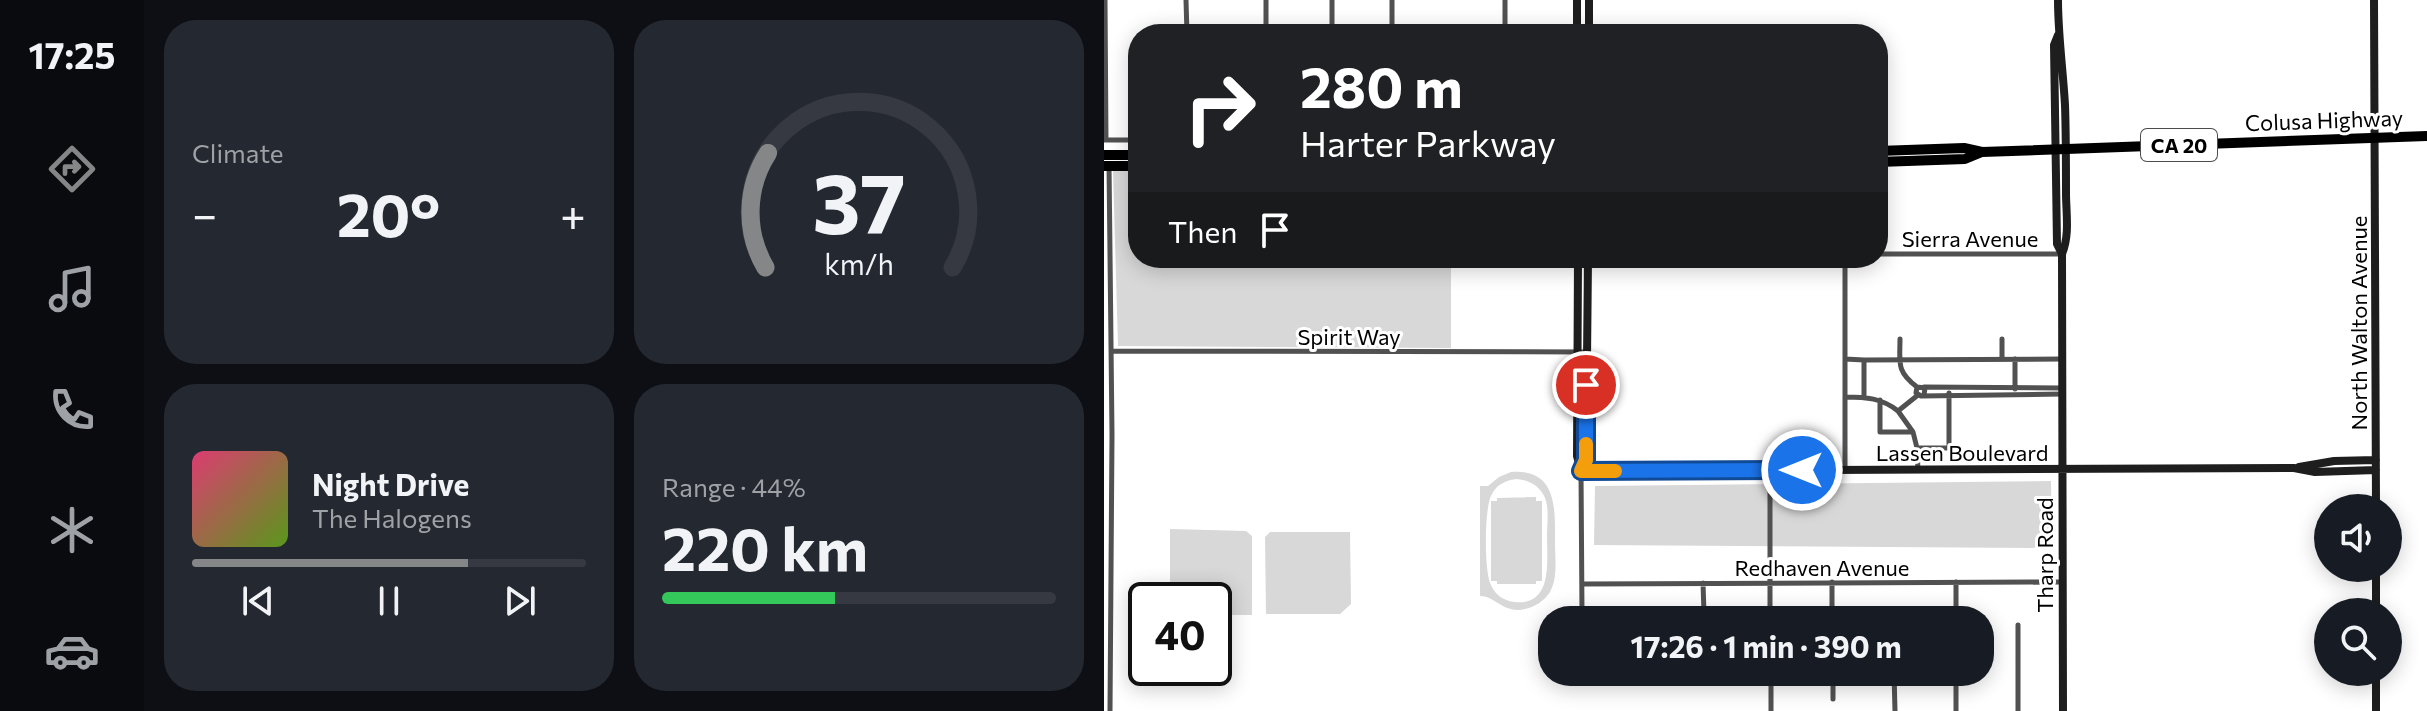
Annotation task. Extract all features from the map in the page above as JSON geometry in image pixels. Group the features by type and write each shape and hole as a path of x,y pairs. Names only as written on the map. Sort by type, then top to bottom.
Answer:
{"highway":[{"name":"Colusa Highway","path":"1888,151 1964,148 1982,152 2427,136"},
{"name":"Colusa Highway","path":"1888,162 1965,159 1982,152"},
{"path":"1106,161 1128,157"},
{"path":"1106,161 1128,164"}],"street":[{"path":"1105,0 1105,140 1128,140"},
{"path":"1186,0 1187,24"},
{"path":"1266,0 1266,24"},
{"path":"1332,0 1332,24"},
{"path":"1392,0 1392,24"},
{"path":"1505,0 1505,24"},
{"path":"1577,0 1577,24"},
{"path":"1589,0 1589,24"},
{"name":"Tharp Road","path":"2058,0 2058,35 2054,45 2060,149 2057,244 2062,254 2063,711"},
{"name":"North Walton Avenue","path":"2374,0 2376,494"},
{"path":"1106,161 1112,351 1110,711"},
{"name":"Sierra Avenue","path":"1888,254 2062,254"},
{"path":"1578,268 1586,460 1581,471 1582,606"},
{"path":"1582,352 1587,268"},
{"path":"1845,268 1845,470"},
{"path":"1900,339 1902,373 1920,387 1949,391 2062,391"},
{"path":"2002,339 2002,359"},
{"name":"Spirit Way","path":"1112,351 1582,352"},
{"path":"1845,359 2062,359"},
{"path":"2015,359 2015,391"},
{"path":"1864,360 1864,397"},
{"path":"1920,387 1921,395"},
{"path":"1898,411 1921,395 1949,391"},
{"path":"1917,448 1949,448 1949,391"},
{"path":"1845,397 1880,400 1898,411 1913,432 1918,470"},
{"path":"1880,400 1880,432 1913,432"},
{"name":"Lassen Boulevard","path":"1581,471 2294,468 2315,472 2376,465"},
{"path":"1770,470 1770,606"},
{"path":"1832,582 1832,606"},
{"path":"1956,582 1956,606"},
{"name":"Redhaven Avenue","path":"1582,584 2062,582"},
{"path":"1703,583 1704,606"},
{"path":"2018,625 2018,711"},
{"path":"1771,686 1771,711"},
{"path":"1833,686 1833,699"},
{"path":"1894,686 1895,711"},
{"path":"1956,686 1956,711"},
{"path":"2376,686 2376,711"}],"shaded area":[{"path":"1113,170 1128,170 1128,268 1451,268 1451,348 1118,346"},
{"path":"1511,472 1526,473 1538,477 1551,494 1555,517 1554,581 1545,598 1525,609 1511,609 1480,596 1480,486 1488,486","holes":["1517,479 1535,485 1541,491 1548,514 1547,569 1542,589 1536,597 1515,602 1500,597 1491,585 1487,567 1486,525 1489,501 1494,491 1499,485"]},
{"path":"2051,481 2052,548 1594,545 1595,486"},
{"path":"1536,497 1536,501 1542,501 1542,581 1536,581 1536,584 1497,584 1497,581 1491,581 1491,501 1497,501 1497,498"},
{"path":"1170,529 1246,531 1252,536 1252,615 1232,615 1232,582 1170,582"},
{"path":"1270,532 1350,532 1351,604 1340,614 1266,614 1265,537"}],"slow traffic":[{"path":"1586,444 1586,460 1581,471 1615,471"}],"route":[{"path":"1586,385 1586,460 1581,471 1802,470"}]}
